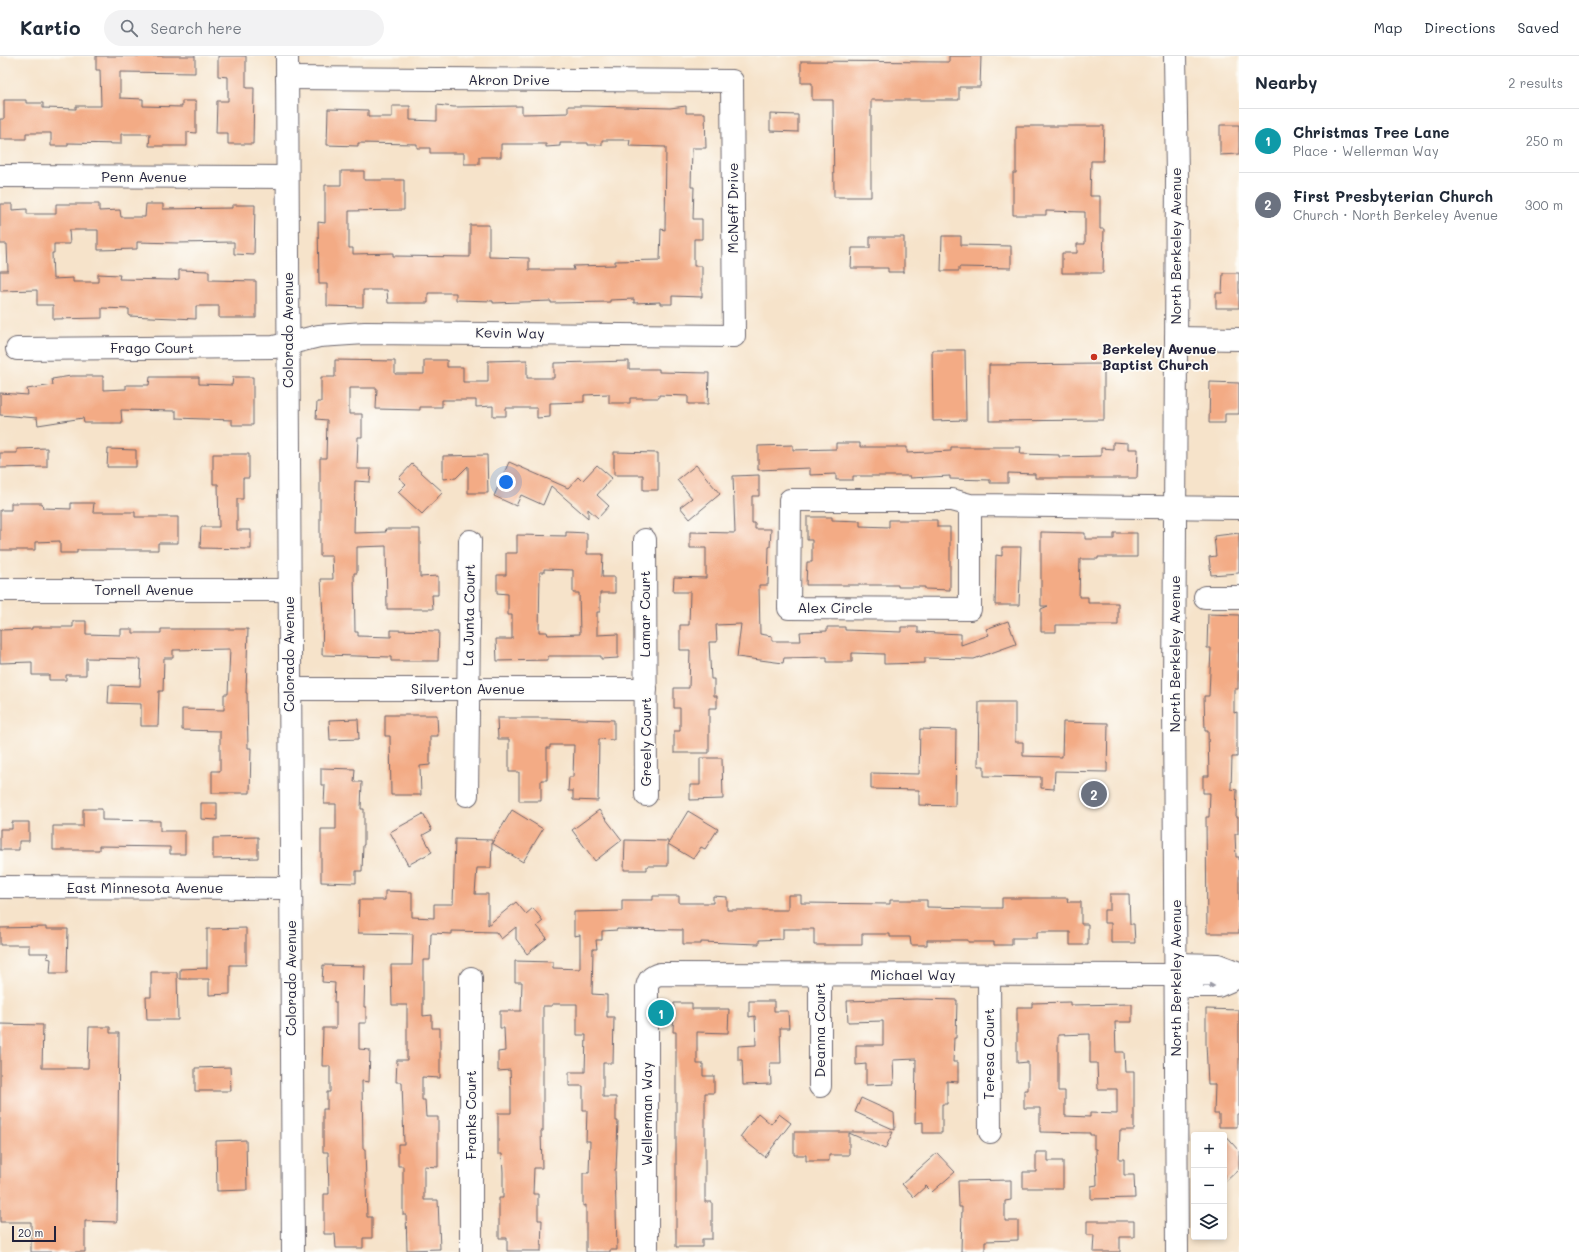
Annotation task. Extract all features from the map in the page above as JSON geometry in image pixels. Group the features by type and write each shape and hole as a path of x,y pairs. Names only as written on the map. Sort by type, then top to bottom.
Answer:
{"street":[{"name":"Colorado Avenue","path":"287,56 287,345 293,1252"},
{"name":"North Berkeley Avenue","path":"1175,56 1177,168 1174,507 1177,1252"},
{"name":"Akron Drive","path":"287,78 732,81"},
{"name":"McNeff Drive","path":"732,81 734,336"},
{"name":"Penn Avenue","path":"0,176 287,177"},
{"name":"Kevin Way","path":"287,345 319,336 365,333 734,336"},
{"path":"1176,338 1239,339"},
{"name":"Frago Court","path":"17,349 274,347 287,345"},
{"name":"Alex Circle","path":"970,505 970,609 789,608 790,500 952,500 970,505 1239,508"},
{"name":"Lamar Court","path":"645,540 646,689"},
{"name":"La Junta Court","path":"467,795 470,541"},
{"name":"Tornell Avenue","path":"0,590 289,590"},
{"path":"1206,597 1239,597"},
{"name":"Silverton Avenue","path":"290,690 646,689"},
{"name":"Greely Court","path":"646,689 646,795"},
{"name":"East Minnesota Avenue","path":"0,887 290,888"},
{"name":"Michael Way","path":"650,978 660,974 1176,975 1218,965 1239,973"},
{"name":"Deanna Court","path":"820,974 820,1086"},
{"name":"Teresa Court","path":"989,975 990,1132"},
{"name":"Michael Way","path":"1176,975 1218,986 1239,977"},
{"name":"Franks Court","path":"471,978 471,1252"},
{"name":"Wellerman Way","path":"647,1252 647,988 650,978"}],"building":[{"path":"96,56 195,56 195,73 120,72 120,98 143,99 143,106 182,107 182,101 196,101 196,133 187,132 187,146 149,146 150,134 121,134 121,144 68,143 68,146 51,146 51,133 26,133 26,139 0,139 0,119 4,119 4,100 26,100 26,103 43,103 43,108 76,109 76,106 101,106 100,70 96,70"},
{"path":"218,56 246,56 246,88 254,88 253,144 228,144 228,133 216,133 217,101 228,101 228,77 218,76"},
{"path":"949,56 981,56 980,87 959,87 959,100 871,100 871,197 834,197 833,100 812,100 812,83 801,83 801,61 949,62"},
{"path":"437,105 454,107 522,106 522,114 568,113 568,106 670,108 686,106 686,113 705,113 706,148 692,148 691,187 694,187 693,219 702,219 702,239 694,239 694,266 702,266 702,297 672,296 672,304 660,304 660,302 634,303 634,299 610,300 610,302 551,303 551,301 493,303 493,301 456,300 456,293 428,293 428,303 388,303 387,290 363,290 363,307 327,306 327,284 319,284 318,222 325,223 325,185 341,185 341,171 364,171 364,180 404,180 404,210 349,211 349,248 353,248 353,254 393,253 393,256 470,257 470,225 489,225 489,257 529,258 529,270 574,270 573,266 615,265 615,261 660,260 661,229 665,230 666,147 629,146 630,140 602,140 602,145 588,145 588,143 560,143 560,146 546,147 546,144 501,144 501,157 479,157 479,164 464,164 464,153 430,153 430,148 417,148 417,144 358,143 358,146 327,145 328,109 368,110 368,117 392,117 392,106 410,106 410,120 437,121"},
{"path":"770,114 798,115 798,132 770,131"},
{"path":"1220,125 1239,125 1239,154 1220,155"},
{"path":"1016,126 1104,126 1103,161 1091,161 1090,196 1100,196 1100,229 1104,229 1103,273 1062,273 1062,253 1077,253 1077,244 1085,244 1085,212 1046,211 1046,215 1013,215 1013,173 1016,173"},
{"path":"0,204 12,204 12,210 27,209 27,214 56,214 56,204 99,204 99,211 120,210 121,217 145,217 146,204 163,204 163,209 232,208 232,205 255,205 254,255 234,254 234,242 137,242 137,249 98,250 98,230 69,230 70,244 54,244 54,253 52,253 53,279 73,278 73,282 98,282 98,274 120,275 119,279 172,280 179,279 179,270 209,271 209,280 256,281 256,318 219,318 219,306 196,306 196,319 129,316 129,309 102,308 102,318 53,319 53,305 37,305 37,290 0,291 0,271 8,271 7,244 0,244"},
{"path":"942,236 961,236 961,245 1011,246 1011,268 959,267 959,271 941,271"},
{"path":"870,237 904,237 904,272 888,272 888,268 851,268 852,248 870,248"},
{"path":"1223,273 1239,273 1239,308 1216,308 1216,293 1222,293"},
{"path":"932,350 965,350 966,420 933,421"},
{"path":"335,360 395,361 395,374 424,374 424,360 447,360 447,367 463,367 463,382 488,382 488,361 527,360 527,378 554,378 554,363 629,361 629,369 659,369 659,372 709,373 708,404 688,404 688,396 659,395 659,398 630,398 630,403 609,403 609,394 584,395 584,402 550,403 550,417 537,418 537,408 506,408 506,416 493,416 493,406 476,407 476,400 442,400 442,407 420,407 420,410 376,409 377,388 349,388 349,414 362,414 362,437 358,437 357,469 371,469 370,482 355,481 354,533 386,532 385,529 420,529 420,577 438,576 438,595 432,595 433,609 387,609 386,546 357,547 357,573 354,573 355,632 358,632 358,636 391,637 391,630 439,631 438,661 391,661 391,657 322,655 323,617 321,579 333,579 332,556 320,556 320,458 326,458 327,420 316,419 317,402 321,402 321,377 335,377"},
{"path":"1104,364 1104,420 989,421 989,365"},
{"path":"71,376 103,376 103,390 126,389 126,385 149,385 150,377 199,377 199,384 232,385 233,377 253,377 253,425 232,425 232,420 176,418 176,411 121,410 122,423 84,423 83,418 38,425 37,418 0,415 0,393 28,395 27,389 53,385 52,379"},
{"path":"1210,382 1239,383 1239,414 1225,414 1225,423 1209,423"},
{"path":"1113,442 1128,443 1128,449 1138,449 1137,478 1035,478 1035,474 1008,473 1008,483 990,483 990,480 950,479 950,476 910,478 910,476 853,476 853,480 836,480 836,474 810,475 810,468 758,470 758,446 793,445 793,450 836,449 836,443 860,443 860,447 907,447 907,453 951,451 951,447 1021,447 1020,454 1059,455 1059,457 1101,456 1101,448 1113,449"},
{"path":"47,448 47,467 0,468 0,453 17,453 17,449"},
{"path":"108,449 136,450 136,467 107,467"},
{"path":"614,452 658,453 658,490 643,490 643,475 614,475"},
{"path":"213,454 249,454 249,478 243,478 243,499 237,499 237,530 251,530 251,549 200,548 201,527 219,527 218,484 213,484"},
{"path":"487,455 488,493 468,493 468,466 456,478 443,479 443,456"},
{"path":"509,462 568,488 578,477 582,481 597,465 612,478 597,495 609,506 598,518 588,509 588,518 551,486 543,505 521,495 516,506 494,496"},
{"path":"412,464 443,492 422,514 398,492 406,484 399,478"},
{"path":"696,465 720,494 690,519 680,507 692,498 677,480"},
{"path":"759,475 759,496 752,496 752,523 755,523 755,529 771,529 768,585 759,585 760,634 772,636 772,641 801,641 800,632 827,631 827,627 845,627 845,630 901,632 901,627 918,627 918,632 961,634 961,645 989,635 986,629 1008,621 1016,644 974,659 925,658 925,663 884,664 884,654 852,653 852,662 827,662 827,657 784,658 783,663 737,657 741,624 716,625 717,642 709,642 711,679 714,679 714,696 717,696 717,708 709,708 709,753 674,753 674,731 680,731 680,708 674,708 674,688 689,688 690,650 680,650 680,625 689,625 690,592 673,592 674,577 706,578 706,548 690,548 690,532 735,533 733,476"},
{"path":"11,503 42,503 43,508 71,509 71,503 94,503 93,512 135,512 135,517 178,517 178,543 158,543 158,550 77,550 77,553 60,553 60,541 35,542 35,550 0,550 0,510 11,510"},
{"path":"807,517 832,517 832,520 860,521 860,526 889,527 889,520 937,520 937,527 950,527 950,590 925,589 925,587 898,587 898,585 806,585 807,562 812,562 812,540 807,540"},
{"path":"566,532 587,533 587,554 603,554 602,577 615,577 615,593 600,593 600,612 597,612 597,635 618,634 618,658 601,659 601,656 548,656 548,660 497,661 496,639 512,639 512,615 508,615 508,594 497,593 497,575 506,575 506,553 517,553 517,535 566,536","holes":["544,569 573,570 573,593 579,593 580,634 548,635 547,632 539,632 540,572 544,572"]},
{"path":"1041,532 1085,533 1085,539 1114,539 1114,533 1137,533 1137,557 1098,557 1098,559 1080,559 1079,597 1088,597 1088,603 1118,603 1118,625 1056,625 1056,632 1041,632 1041,609 1048,606 1041,606"},
{"path":"1239,533 1239,573 1211,575 1209,557 1216,556 1214,536"},
{"path":"1002,547 1021,547 1019,605 995,605 996,555 1002,556"},
{"path":"1208,614 1239,615 1238,689 1234,689 1234,713 1237,712 1237,757 1232,757 1231,789 1237,790 1236,817 1238,817 1238,834 1235,834 1236,857 1239,857 1239,933 1207,933 1206,817 1209,817 1210,793 1203,793 1203,776 1209,776 1208,731 1205,731 1204,696 1209,696 1211,648 1207,648"},
{"path":"73,621 86,621 86,634 121,635 121,629 133,629 133,633 161,633 161,629 248,629 246,693 248,748 251,748 250,793 212,793 212,771 220,771 220,731 182,730 182,709 224,710 224,694 228,694 230,649 173,650 173,658 164,658 163,691 159,691 158,726 141,726 141,704 108,703 109,685 140,686 141,659 86,658 86,675 66,675 66,680 49,680 49,675 32,675 32,662 0,663 0,630 32,629 32,627 73,627"},
{"path":"979,702 1015,702 1015,742 1023,742 1023,756 1062,757 1063,722 1108,723 1107,772 1055,771 1054,789 1041,788 1041,777 984,776 984,766 978,766"},
{"path":"385,715 437,715 438,736 430,736 430,765 420,766 421,795 391,795 390,736 385,736"},
{"path":"497,718 614,720 614,740 599,739 598,801 573,800 573,791 568,791 569,777 573,777 574,745 550,745 550,748 547,748 547,780 541,780 541,801 519,801 519,772 509,772 509,739 498,739"},
{"path":"358,719 359,739 330,740 329,720"},
{"path":"920,729 956,730 955,806 919,805 919,790 871,789 871,773 919,774"},
{"path":"700,758 722,758 723,799 690,800 690,785 700,785"},
{"path":"321,768 355,769 354,782 362,782 361,809 364,809 364,845 362,871 356,871 356,883 321,882 321,829 336,829 336,804 324,804 325,785 321,785"},
{"path":"201,803 217,803 217,820 201,819"},
{"path":"83,809 102,809 102,820 160,821 160,831 185,831 185,854 170,854 170,847 99,846 99,850 53,850 53,826 83,826"},
{"path":"512,810 543,829 523,862 492,843"},
{"path":"599,810 622,840 595,861 572,830"},
{"path":"688,811 718,829 705,849 701,847 693,859 668,844"},
{"path":"423,814 432,830 423,835 432,852 408,865 390,832"},
{"path":"12,822 29,822 29,841 19,841 19,850 0,850 0,829 12,829"},
{"path":"258,837 258,858 213,859 213,838"},
{"path":"455,839 492,840 491,868 477,868 475,894 488,894 488,925 516,902 526,914 533,908 543,921 537,926 547,938 527,954 516,939 516,927 501,939 496,932 452,931 452,934 431,933 430,960 423,960 423,1016 432,1015 432,1028 440,1028 440,1078 422,1077 422,1100 425,1100 426,1117 438,1117 438,1167 424,1166 424,1200 438,1200 440,1249 407,1250 406,1215 403,1215 403,1166 398,1166 398,1144 404,1144 402,1082 396,1082 397,1060 407,1060 407,1005 392,1005 391,965 412,965 413,934 358,933 359,900 385,900 385,891 412,892 412,917 434,918 434,904 453,904"},
{"path":"625,840 668,841 668,866 647,866 647,870 624,870"},
{"path":"1110,894 1129,894 1130,924 1134,924 1135,943 1111,943 1111,923 1104,923 1104,910 1110,910"},
{"path":"788,895 801,895 801,903 890,904 890,900 927,900 927,907 975,908 1002,908 1002,898 1068,898 1067,902 1081,902 1081,924 1088,924 1088,945 1070,945 1070,932 1037,932 1037,938 1012,938 1012,945 994,945 994,942 968,942 968,940 927,940 927,945 911,945 910,937 890,937 890,934 862,934 862,945 814,945 814,929 783,929 783,939 759,940 759,944 701,942 701,944 683,944 683,930 617,929 602,931 602,940 596,940 597,949 593,949 592,994 607,995 607,1017 614,1017 613,1063 603,1063 603,1097 616,1097 616,1121 618,1121 615,1169 617,1250 610,1250 610,1252 586,1252 586,1205 583,1206 583,1173 589,1173 590,1141 586,1141 587,1110 583,1110 583,1086 569,1086 569,1072 585,1072 586,1035 577,1035 577,1004 552,1004 552,1006 543,1006 543,1131 541,1131 542,1168 534,1168 533,1194 538,1194 538,1220 542,1220 541,1251 507,1251 507,1238 499,1238 499,1198 503,1198 503,1172 502,1154 498,1154 498,1113 511,1113 511,1090 510,1070 498,1071 498,1052 505,1051 504,1028 500,1028 500,1011 521,1011 522,982 515,982 515,961 553,962 553,968 580,969 580,935 574,936 574,912 622,911 622,900 653,900 653,896 679,896 679,903 713,903 713,896 727,897 727,910 788,910"},
{"path":"46,927 46,929 68,929 67,973 50,973 51,959 47,958 48,953 29,953 29,945 0,945 0,928"},
{"path":"246,928 246,965 230,965 230,994 209,995 209,979 180,979 180,969 207,968 207,929"},
{"path":"323,965 365,966 364,1007 366,1007 366,1023 359,1023 359,1049 370,1050 369,1082 362,1081 363,1149 365,1149 367,1217 372,1217 372,1238 363,1238 363,1248 336,1248 335,1234 324,1234 324,1194 329,1194 328,1152 323,1152 323,1109 327,1109 327,1092 330,1092 330,1066 322,1066 323,1028 336,1028 336,1002 334,1002 335,983 322,982"},
{"path":"151,972 177,972 178,1020 147,1020 146,997 151,997"},
{"path":"916,999 957,1000 956,1038 954,1038 953,1062 958,1062 958,1082 947,1081 947,1104 942,1104 942,1133 923,1133 923,1122 915,1123 916,1059 893,1060 894,1084 866,1085 866,1064 856,1065 856,1045 883,1045 883,1021 848,1022 847,1001"},
{"path":"749,1001 774,1001 774,1011 788,1011 789,1028 780,1028 781,1063 770,1063 771,1084 743,1085 742,1060 738,1060 738,1046 756,1045 755,1016 749,1017"},
{"path":"1070,1002 1070,1005 1132,1004 1132,1022 1115,1022 1116,1052 1124,1052 1125,1072 1134,1072 1134,1130 1120,1130 1119,1159 1124,1159 1124,1175 1134,1175 1135,1198 1091,1199 1091,1186 1097,1185 1094,1135 1090,1135 1090,1133 1040,1132 1040,1108 1024,1108 1024,1090 1028,1090 1028,1062 1017,1063 1017,1007 1032,1007 1032,1003","holes":["1090,1034 1090,1063 1097,1063 1098,1089 1117,1089 1117,1114 1090,1113 1090,1117 1065,1116 1065,1091 1058,1091 1058,1035"]},
{"path":"674,1003 692,1003 692,1009 729,1009 728,1033 697,1032 697,1064 703,1064 703,1076 714,1076 714,1093 705,1093 705,1202 712,1202 712,1239 702,1239 702,1247 676,1247 676,1032 673,1032"},
{"path":"1206,1009 1239,1010 1239,1114 1237,1114 1237,1127 1219,1127 1219,1114 1214,1114 1215,1084 1208,1084"},
{"path":"0,1024 43,1025 42,1068 88,1068 89,1027 110,1027 110,1033 119,1033 117,1222 85,1221 85,1252 31,1252 31,1222 0,1222"},
{"path":"230,1067 231,1091 195,1091 195,1068"},
{"path":"861,1098 894,1113 895,1130 855,1112"},
{"path":"758,1113 771,1124 779,1114 791,1123 765,1157 740,1137"},
{"path":"794,1132 893,1132 885,1149 849,1133 849,1155 829,1155 829,1161 806,1161 806,1155 794,1155"},
{"path":"1227,1137 1239,1151 1239,1169 1227,1180"},
{"path":"246,1140 247,1190 217,1191 216,1141"},
{"path":"1036,1152 1048,1152 1048,1161 1063,1161 1063,1188 1023,1188 1023,1172 1036,1172"},
{"path":"937,1153 955,1172 932,1192 926,1186 914,1197 902,1184"},
{"path":"1011,1180 1011,1200 1005,1201 1005,1221 1018,1221 1018,1240 985,1241 985,1252 961,1252 962,1207 959,1207 958,1181"},
{"path":"1087,1221 1134,1221 1134,1237 1120,1237 1120,1252 1093,1252 1094,1235 1087,1235"}],"place":[{"name":"Berkeley Avenue Baptist Church","path":"1094,357"},
{"name":"First Presbyterian Church","path":"1094,794"},
{"name":"Christmas Tree Lane","path":"661,1013"}]}
